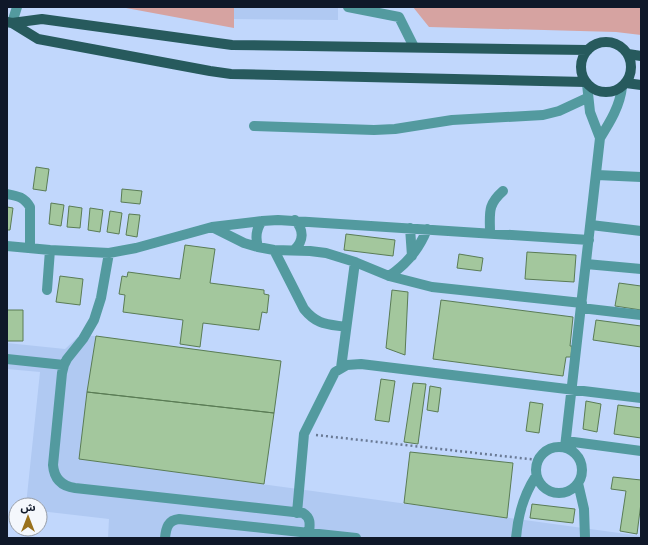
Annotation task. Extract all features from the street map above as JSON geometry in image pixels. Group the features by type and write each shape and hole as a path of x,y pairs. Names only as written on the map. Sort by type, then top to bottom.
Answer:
{"main road":[{"path":"9,22 42,18 232,45 588,50"},
{"path":"9,22 38,39 231,74 586,83"},
{"path":"624,85 631,69 628,54 621,47 607,42 597,44 588,50 582,60 581,71 586,83 595,90 613,92 624,85 641,85"},
{"path":"628,54 641,56"}],"lane":[{"path":"9,22 12,7"},
{"path":"9,22 17,7"},
{"path":"348,7 399,18 414,47"},
{"path":"586,83 590,112 600,138"},
{"path":"565,444 600,138 617,108 624,85"},
{"path":"254,126 374,130 458,119 543,115 559,111 588,98"},
{"path":"596,175 641,177"},
{"path":"490,233 491,206 495,198 503,191"},
{"path":"7,194 22,197 27,201 30,207 30,248"},
{"path":"7,246 108,253 136,248 212,227 262,221 295,220 589,240"},
{"path":"294,250 301,242 302,238 301,228 295,220"},
{"path":"258,247 257,231 262,221"},
{"path":"591,225 641,231"},
{"path":"212,227 244,243 258,247 274,250 326,253 355,262 389,276 432,287 582,305 641,315"},
{"path":"410,228 412,256"},
{"path":"389,276 406,264 424,239 428,229"},
{"path":"47,290 50,250"},
{"path":"274,250 308,314 320,322 346,327"},
{"path":"108,253 101,298 94,320 84,339 67,359 62,373 53,465 56,476 64,485 75,488 303,513 309,518 309,532"},
{"path":"341,368 355,262"},
{"path":"586,264 641,269"},
{"path":"7,359 64,365"},
{"path":"297,512 304,434 324,397 331,378 335,372 347,365 361,364 641,398"},
{"path":"565,444 572,450 581,462 581,477 578,484 573,489 566,492 551,492 539,483 536,476 538,460 542,453 549,449 565,444 641,451"},
{"path":"516,538 521,507 536,476"},
{"path":"578,484 584,509 585,538"},
{"path":"165,538 167,525 170,522 179,519 356,538"}],"path":[{"path":"304,434 538,460"}],"shaded area":[{"path":"234,7 338,7 338,20 234,19"},
{"path":"234,7 234,28 126,8"},
{"path":"413,7 641,7 641,35 616,32 429,27"},
{"path":"80,335 96,336 79,459 641,536 641,538 108,538 109,519 48,512 48,497 27,497 40,372 7,369 7,343 65,349"}],"building":[{"path":"36,167 49,169 46,191 33,189"},
{"path":"122,189 142,191 140,204 121,202"},
{"path":"51,203 64,205 61,226 49,224"},
{"path":"69,206 82,208 80,228 67,227"},
{"path":"7,207 13,208 10,230 7,230"},
{"path":"90,208 103,210 100,232 88,230"},
{"path":"110,211 122,213 119,234 107,232"},
{"path":"129,214 140,215 137,237 126,235"},
{"path":"346,234 395,240 393,256 344,250"},
{"path":"185,245 215,249 210,283 264,290 264,294 269,295 267,313 262,312 259,330 203,323 200,347 180,344 183,320 123,312 125,295 119,294 122,276 127,277 128,272 180,279"},
{"path":"527,252 576,255 574,282 525,279"},
{"path":"459,254 483,258 481,271 457,268"},
{"path":"60,276 83,279 80,305 56,302"},
{"path":"619,283 641,286 641,310 615,306"},
{"path":"392,290 408,292 405,355 386,348"},
{"path":"441,300 573,317 570,346 572,346 571,357 566,357 563,376 433,359"},
{"path":"7,310 23,310 23,341 7,341"},
{"path":"596,320 641,326 641,347 593,340"},
{"path":"96,336 281,361 274,413 87,392"},
{"path":"381,379 395,381 389,422 375,420"},
{"path":"413,383 426,384 418,444 404,442"},
{"path":"430,386 441,388 438,412 427,410"},
{"path":"87,392 274,413 264,484 79,459"},
{"path":"586,401 601,404 597,432 583,429"},
{"path":"530,402 543,404 539,433 526,431"},
{"path":"618,405 641,408 641,438 614,434"},
{"path":"410,452 513,463 507,518 404,503"},
{"path":"613,477 641,480 641,503 637,534 620,531 626,491 611,489"},
{"path":"532,504 575,509 573,523 530,518"}]}
